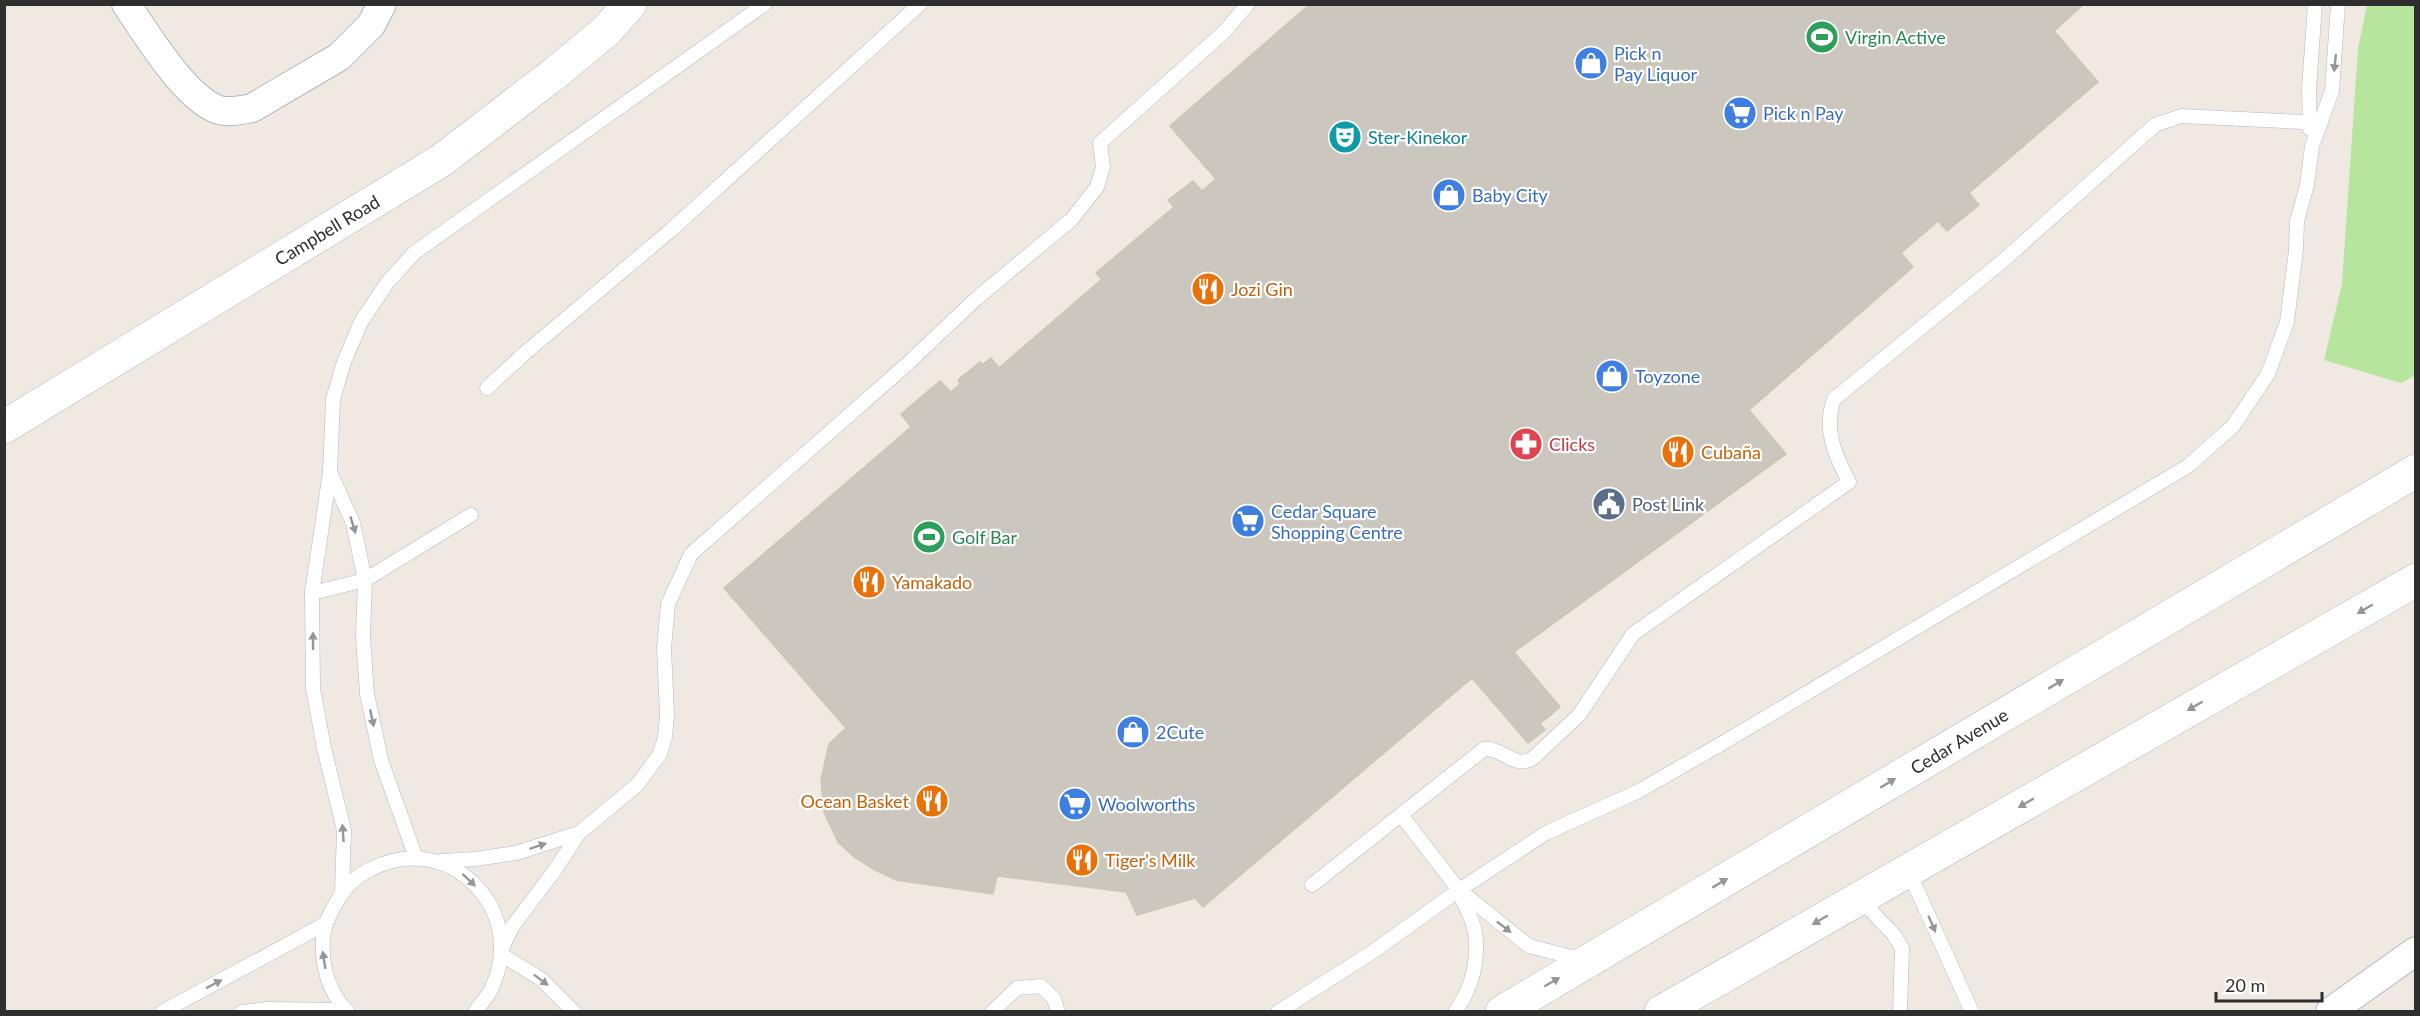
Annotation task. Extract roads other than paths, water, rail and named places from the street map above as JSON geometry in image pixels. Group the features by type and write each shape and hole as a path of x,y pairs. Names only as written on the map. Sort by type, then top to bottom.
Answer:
{"main road":[{"name":"Campbell Road","path":"4,428 442,160 563,67 606,31 630,4"},
{"name":"Cedar Avenue","path":"1502,1011 2415,471"},
{"path":"1661,1011 2415,580"}],"street":[{"path":"126,4 181,81 204,102 219,110 236,112 252,108 339,57 371,25 382,4"},
{"path":"2330,1011 2415,951"}],"lane":[{"path":"342,891 344,830 324,748 313,688 312,593 330,472 333,399 344,362 361,322 387,283 414,253 765,4"},
{"path":"487,388 671,230 920,4"},
{"path":"475,1011 493,986 502,951 512,927 555,870 579,833 637,784 660,754 665,737 667,715 664,648 669,604 691,554 905,366 977,298 1071,220 1097,187 1103,167 1100,143 1225,31 1248,4"},
{"path":"1278,1011 1371,953 1459,890 1546,833 1637,792 1720,744 2188,466 2233,426 2268,374 2287,321 2296,250 2297,221 2307,185 2315,123 2308,89 2315,4"},
{"path":"2315,123 2332,91 2338,4"},
{"path":"1312,885 1484,749 1491,748 1518,762 1524,763 1532,759 1579,715 1633,634 1849,482 1836,457 1829,432 1829,414 1834,399 2004,260 2155,124 2181,116 2315,123"},
{"path":"330,472 353,523 365,580 363,637 367,694 381,760 416,858"},
{"path":"312,593 365,580 471,515"},
{"path":"1401,815 1459,890 1529,946 1588,961"},
{"path":"347,1011 329,984 322,954 325,924 342,891 361,874 383,862 408,857 439,861 475,859 516,853 579,833"},
{"path":"439,861 464,874 484,894 497,920 502,951 541,979 574,1011"},
{"path":"1908,870 1972,1011"},
{"path":"1455,1011 1466,997 1474,977 1475,931 1459,890"},
{"path":"1859,898 1894,935 1902,948 1900,1011"},
{"path":"162,1011 325,924"},
{"path":"992,1011 1017,988 1041,987 1054,999 1058,1011"},
{"path":"242,1011 347,1011"}],"place":[{"name":"Virgin Active","path":"1822,37"},
{"name":"Pick n Pay Liquor","path":"1591,63"},
{"name":"Pick n Pay","path":"1740,113"},
{"name":"Ster-Kinekor","path":"1345,137"},
{"name":"Baby City","path":"1449,195"},
{"name":"Jozi Gin","path":"1208,289"},
{"name":"Toyzone","path":"1612,376"},
{"name":"Clicks","path":"1526,444"},
{"name":"Cubaña","path":"1678,452"},
{"name":"Post Link","path":"1609,504"},
{"name":"Cedar Square Shopping Centre","path":"1248,521"},
{"name":"Golf Bar","path":"929,537"},
{"name":"Yamakado","path":"869,582"},
{"name":"2Cute","path":"1133,732"},
{"name":"Ocean Basket","path":"932,801"},
{"name":"Woolworths","path":"1075,804"},
{"name":"Tiger's Milk","path":"1082,860"}]}
